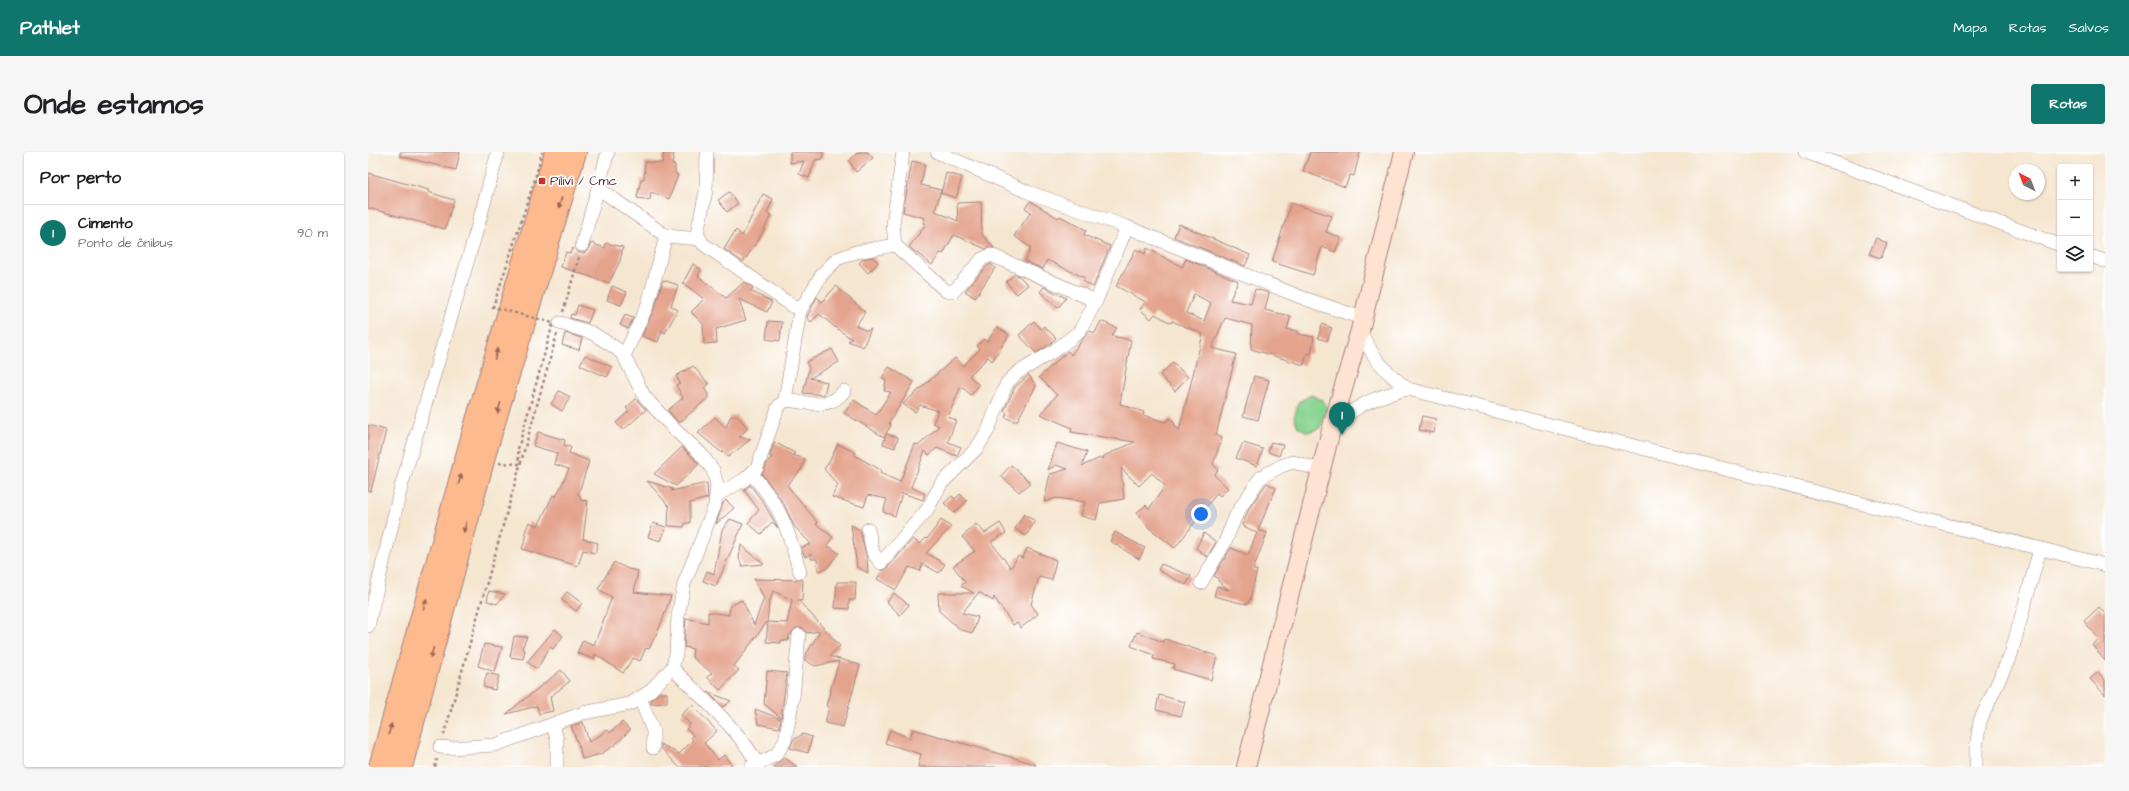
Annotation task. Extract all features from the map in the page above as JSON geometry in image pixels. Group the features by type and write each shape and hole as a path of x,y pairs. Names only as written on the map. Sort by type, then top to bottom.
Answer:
{"highway":[{"path":"380,767 474,431 556,152"},
{"path":"401,767 486,449 575,152"}],"main road":[{"path":"1246,767 1321,470 1361,324 1404,152"}],"street":[{"path":"368,626 372,587 498,152"},
{"path":"582,245 608,152"},
{"path":"707,152 706,191 697,234 703,244 800,311"},
{"path":"903,152 893,224 895,245 946,291 954,291 982,259 991,255 1096,301"},
{"path":"937,152 1028,192 1128,227 1303,298 1361,324 1377,362 1388,374 1408,389 2105,565"},
{"path":"1805,152 2057,244"},
{"path":"598,188 666,236 700,239"},
{"path":"868,529 873,553 881,563 927,510 941,484 977,448 988,430 1007,383 1017,372 1054,351 1079,332 1096,301 1128,227"},
{"path":"624,356 648,304 666,236"},
{"path":"717,495 751,474 757,468 778,408 785,400 800,311 822,274 837,259 856,252 895,245"},
{"path":"2093,257 2105,262"},
{"path":"440,747 451,748 495,745 583,713 630,704 649,692 672,668 676,654 678,616 684,584 715,505 718,485 713,470 700,453 673,428 644,396 624,356 616,348 592,333 560,323"},
{"path":"1333,426 1361,404 1380,395 1408,389"},
{"path":"785,400 826,404 834,402 844,391"},
{"path":"1202,583 1225,542 1237,513 1260,478 1293,462 1321,470"},
{"path":"751,474 766,489 786,522 800,572"},
{"path":"1976,767 1976,748 1980,721 2011,654 2040,549"},
{"path":"672,668 727,723 750,752 755,766 776,755 785,741 793,696 798,635"},
{"path":"640,698 653,731 652,748"},
{"path":"553,724 557,748 557,767"}],"path":[{"path":"519,464 518,449 553,323 493,307 535,179 542,152"},
{"path":"435,767 519,464 582,245"}],"green space":[{"path":"1311,395 1322,400 1327,407 1320,428 1308,432 1298,427 1294,417 1299,402"}],"building":[{"path":"400,152 460,152 456,170 400,156"},
{"path":"664,152 674,154 672,164 675,165 675,173 678,175 669,199 651,192 650,200 637,198 641,179 644,179 645,162 662,163"},
{"path":"790,152 823,152 823,159 815,160 809,178 799,174 804,161 790,163"},
{"path":"858,152 868,152 873,158 856,172 849,161"},
{"path":"1310,152 1360,152 1354,176 1350,175 1345,187 1303,171"},
{"path":"912,161 925,164 921,185 941,190 935,211 958,221 957,203 981,202 982,235 994,248 986,249 954,235 943,254 940,253 932,265 909,247 926,224 923,223 925,218 903,212"},
{"path":"368,173 429,190 428,192 454,200 445,229 368,208"},
{"path":"946,173 962,177 956,198 941,193"},
{"path":"729,192 738,203 727,212 718,200"},
{"path":"763,194 773,199 767,213 771,215 758,241 743,262 724,249 736,230 742,236"},
{"path":"1030,201 1058,218 1060,216 1086,230 1084,235 1110,246 1093,287 1083,281 1085,278 1047,260 1043,269 1025,261 1031,248 1014,236 1031,212 1025,208"},
{"path":"1291,203 1332,216 1326,232 1341,238 1335,252 1322,247 1313,275 1272,262"},
{"path":"1179,224 1250,255 1245,266 1174,237"},
{"path":"1876,238 1887,243 1881,258 1869,254"},
{"path":"591,243 605,248 606,243 623,247 620,261 609,283 561,267 566,252 570,253 573,248 579,253 584,253 588,250"},
{"path":"1147,248 1182,267 1186,259 1238,281 1230,300 1251,304 1255,289 1269,293 1265,310 1291,316 1287,329 1298,331 1298,334 1314,337 1311,354 1307,353 1304,365 1251,349 1252,325 1225,318 1212,348 1236,354 1216,435 1222,438 1213,464 1218,470 1214,475 1228,488 1220,496 1217,493 1175,548 1149,528 1137,512 1146,505 1149,509 1165,486 1152,473 1139,486 1121,468 1124,499 1100,503 1096,520 1081,516 1085,502 1056,498 1044,502 1050,474 1068,469 1056,465 1048,470 1057,443 1087,452 1082,466 1100,458 1103,459 1104,456 1135,442 1071,432 1072,428 1040,414 1057,395 1039,377 1068,351 1071,355 1089,331 1095,333 1101,321 1117,328 1112,336 1131,340 1120,404 1144,412 1143,415 1165,422 1171,418 1179,431 1203,334 1172,321 1171,323 1155,314 1151,319 1140,309 1146,302 1116,286 1136,249 1145,254","holes":["1194,294 1211,303 1204,321 1186,313"]},
{"path":"873,257 878,263 868,273 859,263 863,259"},
{"path":"693,264 701,269 698,276 726,298 744,282 753,288 750,291 772,302 767,312 739,299 746,320 716,329 717,343 704,344 703,324 691,312 704,299 683,283"},
{"path":"991,264 995,268 975,298 965,291 987,266"},
{"path":"1015,274 1028,285 1017,294 1006,282"},
{"path":"663,280 678,285 671,306 678,310 665,333 662,330 658,342 642,336 655,307"},
{"path":"612,286 627,292 621,305 607,300"},
{"path":"836,286 865,312 856,326 867,331 871,329 863,347 848,341 852,339 819,314 811,322 807,317 817,297 822,302"},
{"path":"1044,287 1066,298 1058,308 1040,292"},
{"path":"578,305 593,310 588,323 570,318 571,314 575,315"},
{"path":"625,315 633,318 628,329 620,325"},
{"path":"768,321 782,322 780,341 766,339"},
{"path":"1034,321 1041,329 1044,326 1056,338 1036,353 1019,335"},
{"path":"1322,324 1332,328 1327,341 1318,338"},
{"path":"997,327 1009,335 992,361 988,357 969,376 979,385 971,395 961,386 948,417 956,420 948,442 961,447 957,456 937,448 929,455 925,451 911,487 925,494 923,500 902,493 895,516 883,512 887,499 868,495 864,507 832,497 838,485 824,469 838,444 856,453 854,455 881,470 880,473 900,482 915,444 919,445 939,426 933,423 938,411 920,405 915,412 903,404 955,358 963,366 980,349 977,346 984,339 987,342"},
{"path":"565,333 582,338 579,350 562,345"},
{"path":"832,349 839,362 810,378 827,382 824,395 803,393 809,368 806,362"},
{"path":"585,355 612,367 607,377 580,365"},
{"path":"1173,362 1188,377 1175,391 1160,375"},
{"path":"693,366 709,384 704,388 708,394 708,398 679,423 668,410 683,398 676,385 680,383 676,376"},
{"path":"889,367 914,382 889,423 891,425 884,437 844,413 854,400 876,415 891,392 884,391 886,380 882,378"},
{"path":"1029,375 1036,386 1017,421 1013,421 1005,417 1007,413 1004,411 1015,387"},
{"path":"1254,376 1269,380 1258,420 1243,416"},
{"path":"559,391 570,397 562,411 551,404"},
{"path":"636,399 646,410 623,430 616,423 629,411 626,408"},
{"path":"736,415 748,428 739,437 751,439 728,457 723,451 722,453 698,433 715,417 726,428 730,417"},
{"path":"1422,416 1436,419 1434,433 1419,430"},
{"path":"368,425 386,430 371,491 368,491"},
{"path":"538,432 565,440 564,445 571,447 569,453 589,461 578,495 581,496 580,500 588,501 583,539 598,543 595,553 583,550 578,566 522,549 527,535 524,535 529,522 538,526 553,495 556,497 569,469 554,464 557,453 533,446"},
{"path":"886,434 898,437 895,448 883,444"},
{"path":"774,442 795,453 793,455 805,459 801,470 787,485 818,523 816,524 833,537 827,545 839,553 826,569 818,571 817,559 811,559 811,554 805,557 801,548 811,544 794,526 784,504 762,474 768,461 772,457 770,456"},
{"path":"1271,442 1283,445 1279,456 1268,452"},
{"path":"1243,443 1263,449 1257,466 1236,458"},
{"path":"682,447 699,464 676,486 654,474"},
{"path":"1011,465 1031,483 1019,492 1001,476"},
{"path":"647,481 673,489 671,491 707,483 708,498 690,503 690,523 685,523 684,527 668,526 669,506"},
{"path":"1267,483 1276,488 1258,530 1267,533 1253,570 1257,570 1250,600 1248,604 1214,596 1217,586 1229,590 1218,581 1218,578 1214,576 1231,548 1248,555 1257,533 1242,525 1250,507"},
{"path":"750,485 763,502 778,528 772,522 761,534 748,523 759,510 744,490"},
{"path":"960,494 967,501 954,513 944,503 952,496 955,499"},
{"path":"726,500 734,508 716,524 723,503"},
{"path":"1024,514 1035,521 1026,536 1015,529"},
{"path":"730,519 743,524 716,586 703,581 707,571 714,574 722,530"},
{"path":"941,520 951,527 926,553 945,564 939,573 923,564 920,571 909,567 896,590 877,579 882,571 887,568 913,539 920,544 926,538 927,539"},
{"path":"653,523 666,527 661,541 648,537"},
{"path":"1000,523 1006,533 991,542 1011,568 1018,556 1023,558 1027,548 1056,560 1052,580 1039,577 1031,604 1038,614 1021,628 1017,623 1013,625 994,597 993,601 979,592 962,613 978,617 973,633 961,630 939,611 938,593 974,593 961,586 965,582 953,566 975,551 962,537 976,524 985,533"},
{"path":"851,525 860,530 867,558 868,573 857,567"},
{"path":"1115,532 1145,548 1139,559 1110,541"},
{"path":"1204,533 1216,542 1207,557 1196,548"},
{"path":"741,545 764,564 742,566 739,558"},
{"path":"614,562 628,569 638,571 634,592 671,596 661,624 649,649 646,648 640,661 633,658 623,673 595,654 594,659 577,653 583,640 594,645 612,597 598,589"},
{"path":"1161,564 1191,576 1186,585 1158,570"},
{"path":"754,579 803,580 802,601 798,600 840,646 829,656 860,665 843,727 825,723 829,707 826,706 839,661 815,666 805,660 805,656 820,631 807,633 803,628 796,628 789,636 788,641 781,640 781,643 766,642 768,622 787,623 792,600 773,591 769,604 767,622 734,666 739,670 720,690 707,677 712,673 692,657 693,649 684,647 686,618 708,623 708,612 729,615 730,606 742,600 754,625 764,598"},
{"path":"837,582 856,582 855,600 849,600 849,609 835,608"},
{"path":"489,591 505,594 497,604 487,601"},
{"path":"567,592 582,603 576,611 561,599"},
{"path":"894,593 909,605 900,615 887,602"},
{"path":"2099,607 2105,614 2105,661 2092,645 2099,639 2084,621"},
{"path":"555,629 563,636 553,649 550,647 537,669 527,662"},
{"path":"1137,632 1163,642 1164,639 1217,656 1211,680 1173,669 1175,664 1153,659 1154,655 1131,646"},
{"path":"514,636 527,637 522,648 525,650 523,659 510,657"},
{"path":"484,644 502,647 495,672 478,666"},
{"path":"561,670 570,681 550,697 553,711 539,714 537,706 506,714"},
{"path":"767,671 787,673 781,718 764,704"},
{"path":"2098,672 2105,680 2105,695 2090,679"},
{"path":"487,673 499,676 495,690 483,687"},
{"path":"708,692 731,701 723,707"},
{"path":"659,693 667,693 667,703 651,704 651,700"},
{"path":"1159,695 1185,702 1181,716 1156,710"},
{"path":"692,705 717,731 704,743 718,760 724,755 733,767 679,767 661,748 661,744 679,754 693,740 691,737 693,735 686,729 690,724 681,715"},
{"path":"755,709 781,719 779,728 758,724"},
{"path":"583,722 589,742 608,730 610,733 622,722 630,730 616,744 601,754 582,759 580,749 571,726"},
{"path":"913,729 1035,764 1035,767 918,767 921,754 885,743 890,730 910,738"},
{"path":"803,734 812,737 808,753 790,748 793,740"},
{"path":"784,757 797,767 773,767"}],"place":[{"name":"Pilivi / Cmc","path":"542,181"},
{"name":"Cimento","path":"1342,435"}]}
